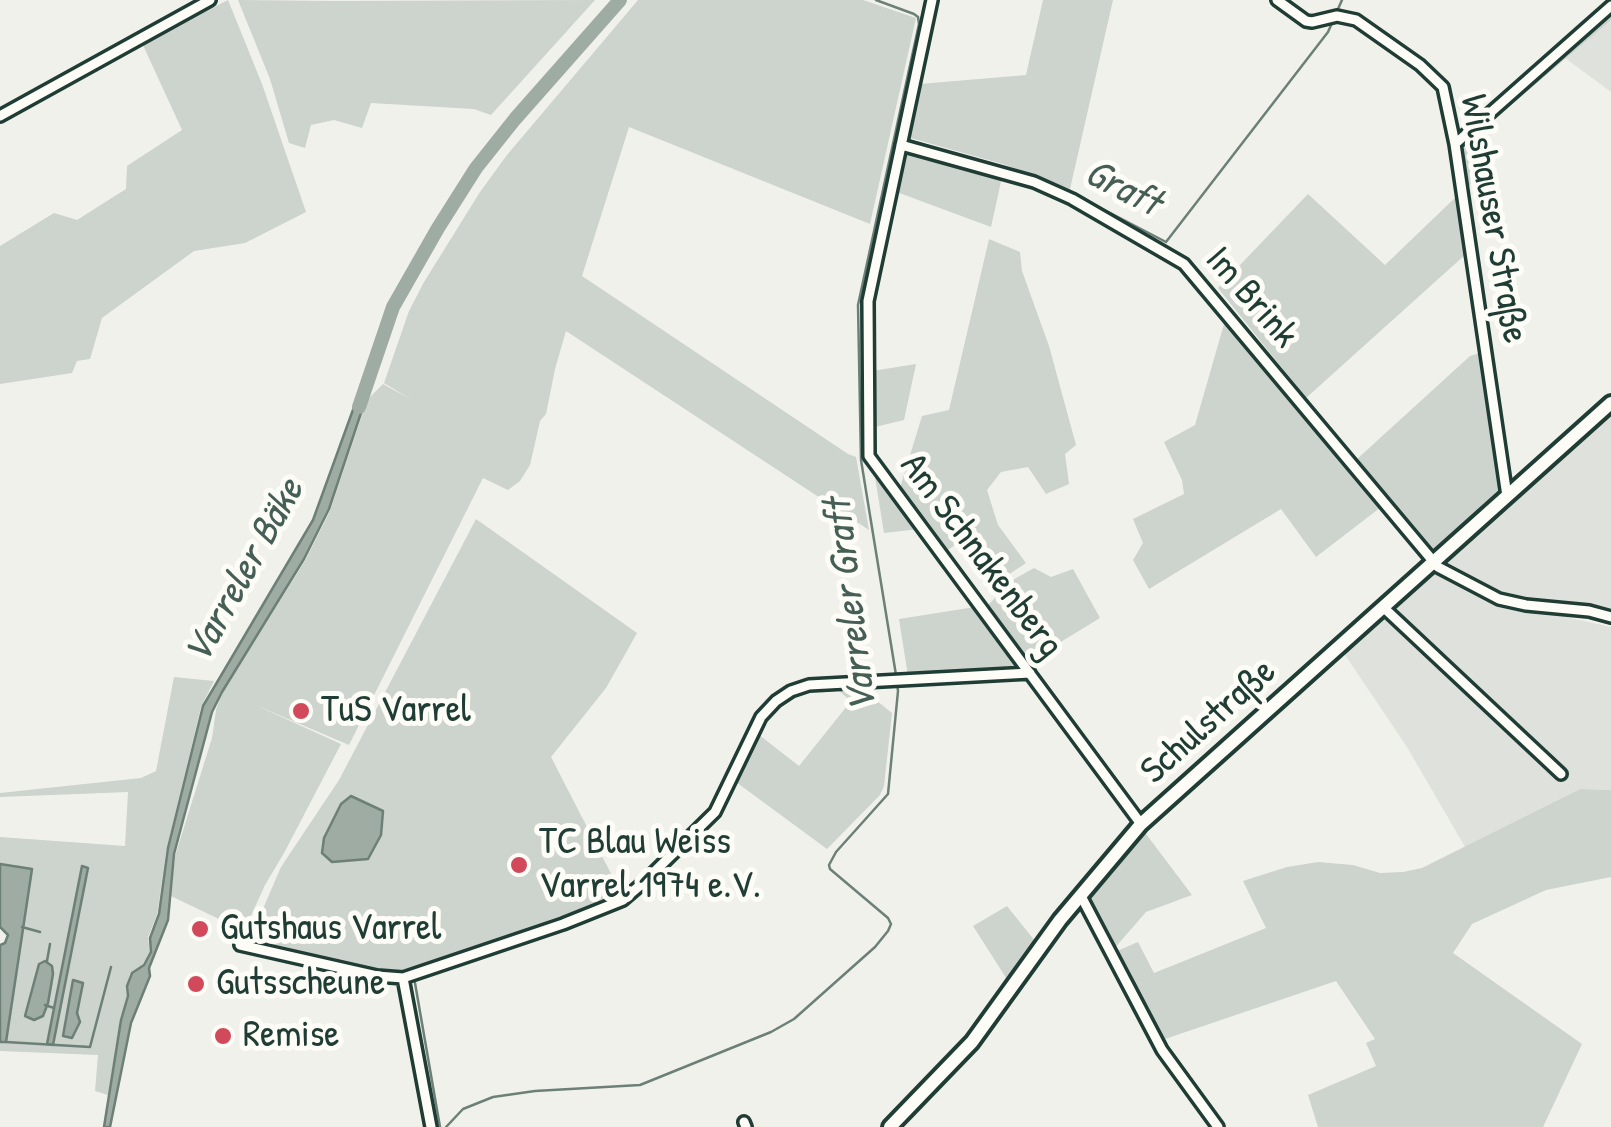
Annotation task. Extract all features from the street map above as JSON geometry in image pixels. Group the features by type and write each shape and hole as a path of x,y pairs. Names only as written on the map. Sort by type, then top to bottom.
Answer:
{"street":[{"path":"0,116 210,0"},
{"name":"Am Schnakenberg","path":"932,0 868,301 868,456 1141,824"},
{"name":"Wilshauser Straße","path":"1277,0 1306,21 1337,16 1356,20 1420,65 1443,87 1455,144 1507,496"},
{"path":"1455,144 1611,6"},
{"name":"Im Brink","path":"901,145 1034,182 1072,199 1184,264 1438,567 1499,599 1611,617"},
{"name":"Schulstraße","path":"890,1127 972,1042 1042,944 1141,824 1611,403"},
{"path":"1383,607 1561,774"},
{"path":"240,945 377,976 403,978 563,924 623,900 716,812 761,718 791,691 809,685 1030,672"},
{"path":"1080,896 1162,1050 1218,1127"},
{"path":"403,978 431,1127"}],"shaded area":[{"path":"228,0 306,212 245,243 194,251 102,318 90,359 77,361 72,373 0,384 0,246 54,213 77,220 126,189 127,166 182,130 142,43"},
{"path":"238,0 595,0 491,115 474,109 371,103 362,128 334,120 311,125 305,148 289,143 270,79"},
{"path":"638,0 863,0 916,18 870,224 629,127 582,276 856,457 869,530 566,331 530,465 520,481 508,490 483,478 349,745 253,704 341,744 244,931 171,896 175,856 222,693 305,561 330,511 367,400 383,384 412,400 384,383 409,311 424,282 507,155"},
{"path":"1043,0 1113,0 1070,189 1006,165 907,137 920,84 1026,75"},
{"path":"1611,6 1611,20 1471,139 1489,166 1466,189 1456,134"},
{"path":"1611,11 1611,92 1561,55"},
{"path":"908,152 1002,177 991,227 894,191 901,157"},
{"path":"1308,194 1385,265 1458,195 1466,254 1306,398 1218,288"},
{"path":"989,239 1020,252 1022,271 1049,346 1076,445 1065,454 1069,484 1046,494 1028,467 1001,472 987,490 998,525 1026,563 1002,579 969,536 946,551 900,488 922,416 949,410"},
{"path":"1226,317 1381,507 1316,557 1281,509 1149,589 1133,560 1143,543 1133,519 1184,494 1182,480 1164,442 1195,425"},
{"path":"1480,353 1503,492 1434,556 1356,460 1470,356"},
{"path":"916,364 904,420 871,428 872,371"},
{"path":"364,391 366,398 329,509 304,559 212,712 174,854 168,920 131,1023 110,1127 104,1127 127,986 132,973 144,965 151,952 150,938 159,914 168,848 203,706 313,520 358,396"},
{"path":"1611,408 1611,610 1503,597 1439,562"},
{"path":"878,475 919,529 884,533 875,477"},
{"path":"476,519 637,633 606,688 551,757 622,895 404,973 250,939 281,867 339,780","holes":["351,796 382,811 324,838 341,804"]},
{"path":"1034,568 1051,577 1073,569 1100,618 1028,662 985,608 998,595 995,590"},
{"path":"1432,572 1498,602 1611,627 1611,790 1580,789 1465,847 1407,747 1343,652"},
{"path":"975,607 1024,672 908,676 899,619"},
{"path":"174,677 214,681 201,707 166,852 157,915 148,937 150,953 130,973 126,986 108,1095 95,1091 98,1055 0,1051 0,1042 5,1042 32,869 0,864 0,837 125,846 128,792 0,797 0,793 141,778 156,771","holes":["83,866 88,868 53,1044 47,1043"]},
{"path":"857,685 892,713 884,786 880,795 827,849 736,782 758,734 799,766 851,701 833,686"},
{"path":"1580,789 1611,790 1611,877 1546,890 1472,924 1453,953 1582,1044 1543,1127 1318,1127 1308,1095 1376,1066 1366,1043 1375,1039 1336,981 1162,1040 1117,951 1138,942 1154,973 1266,928 1243,881 1318,862 1353,865 1380,873 1422,868"},
{"path":"351,796 383,811 381,835 368,859 332,862 322,853 324,838 341,804"},
{"path":"1143,830 1192,895 1146,912 1113,950 1084,896"},
{"path":"0,864 32,869 6,1042 0,1042 0,945 8,935 0,927"},
{"path":"82,866 88,868 53,1045 47,1044"},
{"path":"1007,906 1035,941 1010,984 973,926"},
{"path":"45,961 52,966 53,974 48,1003 43,1016 34,1020 25,1016 39,964"},
{"path":"73,980 83,983 77,1013 80,1022 72,1038 63,1036"}],"waterway":[{"name":"Varreler Bäke","path":"359,407 393,307 476,168 620,0"},
{"name":"Varreler Graft","path":"876,0 914,14 919,24 858,305 861,460 896,675"},
{"path":"1338,9 1342,0"},
{"name":"Graft","path":"1047,183 1166,242 1332,23"},
{"name":"Graft","path":"908,140 1030,177"},
{"name":"Varreler Graft","path":"446,1127 463,1109 493,1097 640,1085 771,1032 794,1019 875,947 888,931 888,918 829,865 888,794 897,683"},
{"path":"22,927 40,932"},
{"path":"47,961 50,944"},
{"path":"6,1042 90,1047 111,967"},
{"path":"415,983 440,1127"},
{"path":"45,1005 54,1008"}],"place":[{"name":"TuS Varrel","path":"301,711"},
{"name":"TC Blau Weiss Varrel 1974 e.V.","path":"519,865"},
{"name":"Gutshaus Varrel","path":"200,929"},
{"name":"Gutsscheune","path":"196,984"},
{"name":"Remise","path":"223,1036"}]}
